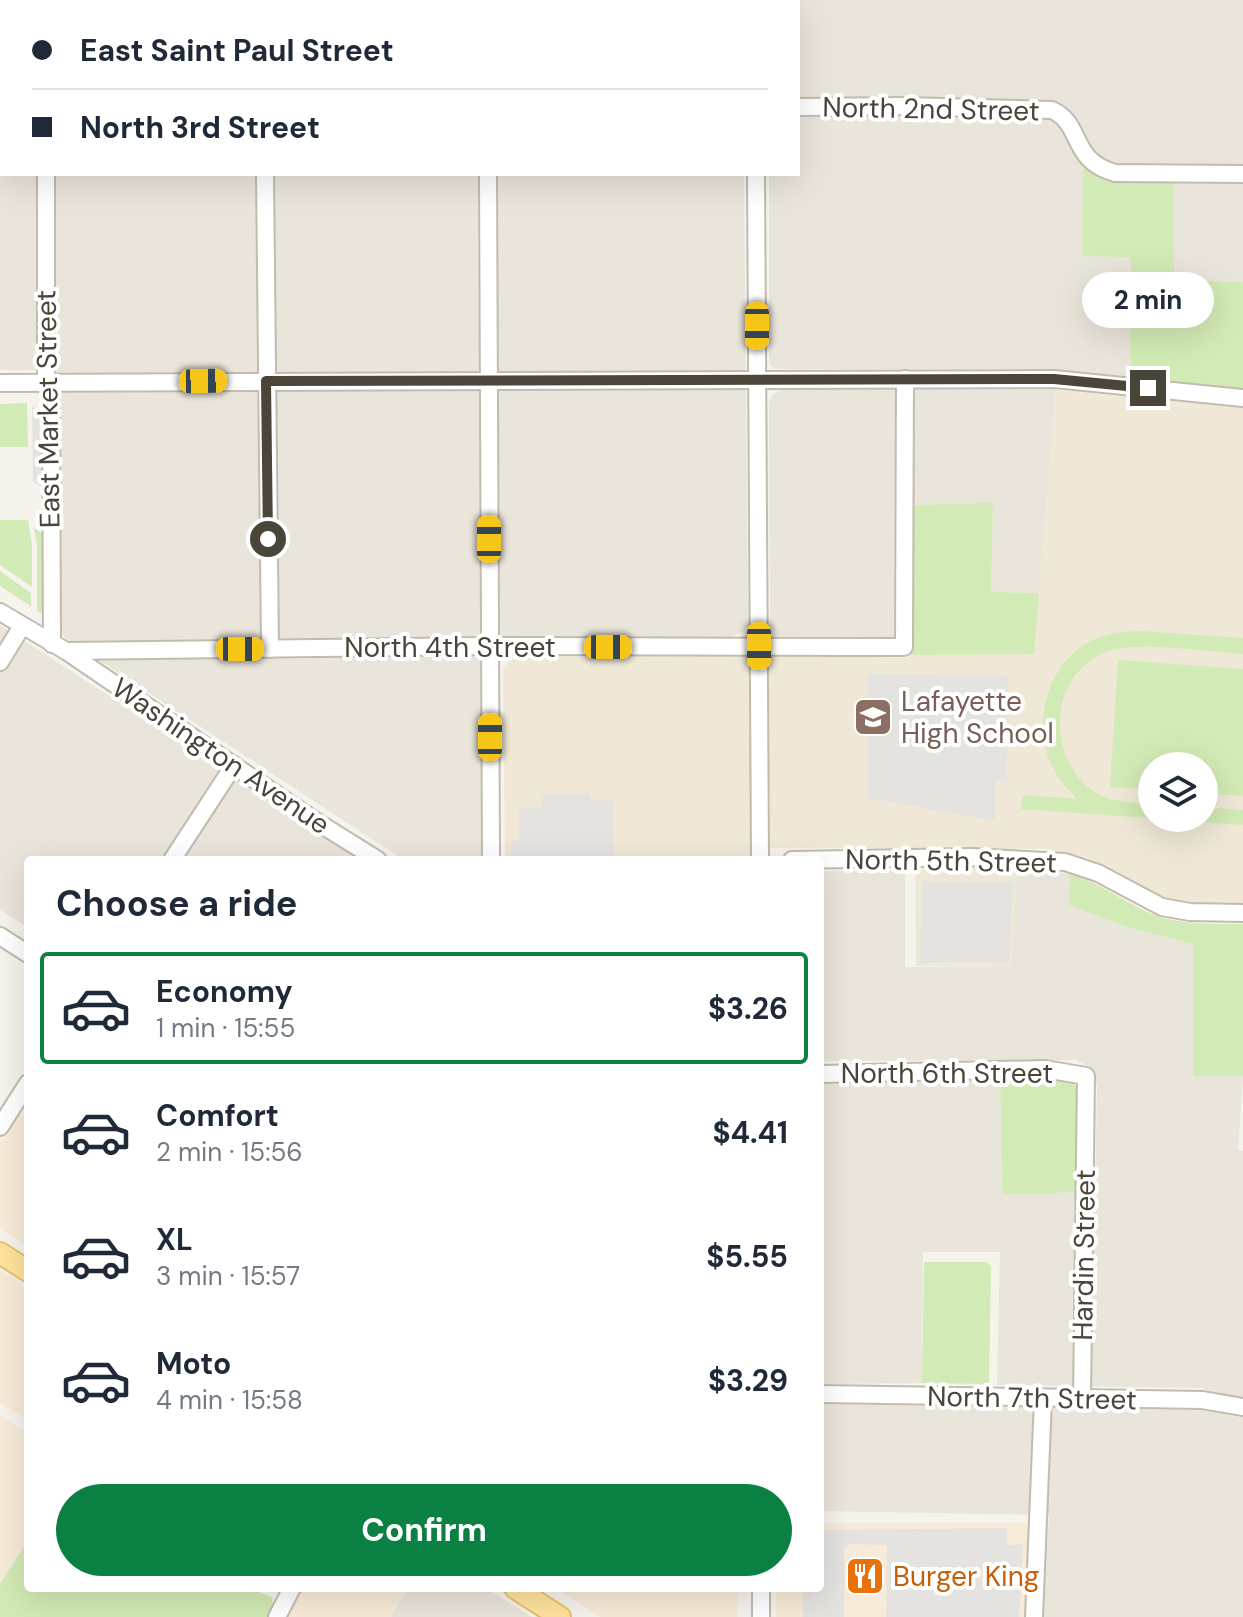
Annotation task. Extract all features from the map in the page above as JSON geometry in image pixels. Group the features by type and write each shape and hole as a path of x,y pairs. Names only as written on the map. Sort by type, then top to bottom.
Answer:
{"main road":[{"path":"0,1253 24,1268"},
{"path":"521,1592 560,1617"}],"street":[{"name":"North 2nd Street","path":"800,107 920,106 1052,110 1062,115 1082,150 1098,168 1115,173 1243,174"},
{"name":"East Market Street","path":"46,176 46,383 51,400 59,648"},
{"path":"265,176 270,649"},
{"path":"488,176 491,856"},
{"path":"756,176 760,856"},
{"name":"North 4th Street","path":"59,648 904,647 905,379"},
{"path":"0,383 1054,379 1243,398"},
{"path":"0,612 59,648"},
{"path":"0,662 22,626"},
{"name":"Washington Avenue","path":"59,648 372,856"},
{"path":"175,856 234,765"},
{"name":"North 5th Street","path":"824,859 970,857 1065,862 1098,873 1162,907 1190,912 1243,913"},
{"path":"0,936 24,951"},
{"name":"North 6th Street","path":"824,1074 1045,1069 1086,1076 1085,1111"},
{"path":"0,1127 24,1089"},
{"name":"Hardin Street","path":"1082,1399 1085,1111"},
{"name":"North 7th Street","path":"824,1394 1202,1400 1243,1407"},
{"path":"1034,1617 1043,1399"},
{"path":"277,1617 290,1592"},
{"path":"761,1592 761,1617"}],"shaded area":[{"path":"800,0 1243,0 1243,282 1174,280 1112,179 1093,174 1083,164 1131,257 1130,378 1013,369 775,369 770,365 769,176 800,176"},
{"path":"0,176 744,176 748,625 743,632 730,637 480,637 482,856 398,856 65,638 59,628 56,370 0,370"},
{"path":"780,390 1056,390 1039,593 991,592 993,504 900,505 898,637 774,636 770,631 769,403 772,395"},
{"name":"Lafayette High School","path":"1056,390 1243,408 1243,904 1199,904 1176,900 1156,895 1117,871 1088,858 1047,849 1018,849 1012,966 916,966 915,848 750,848 749,856 505,856 503,668 510,660 524,657 1033,654"},
{"path":"32,406 45,414 45,489 33,482"},
{"path":"0,625 356,856 24,856 24,925 0,910"},
{"path":"868,674 1008,676 1007,781 995,781 995,821 868,798"},
{"path":"591,793 591,801 613,800 613,856 511,856 512,842 519,837 519,809 541,807 541,794"},
{"path":"1017,869 1070,874 1070,905 1130,928 1193,944 1193,1076 1243,1076 1238,1150 1243,1151 1243,1617 1043,1617 1049,1515 824,1511 824,1404 1201,1410 1204,1388 997,1385 1000,1252 923,1252 922,1383 824,1384 824,1084 1000,1079 1002,1193 1095,1191 1097,1087 1093,1073 1075,1060 824,1061 824,871 905,871 905,967 1011,966"},
{"path":"922,881 1013,882 1009,962 920,963"},
{"path":"20,1115 24,1118 24,1243 0,1228 0,1144"},
{"path":"0,1270 24,1286 24,1418 0,1403"},
{"path":"0,1416 24,1431 24,1546 0,1584"},
{"path":"824,1523 1032,1523 1027,1617 776,1617 776,1592 824,1592"},
{"path":"1007,1528 1007,1545 1023,1544 1019,1617 886,1617 887,1545 850,1544 844,1549 844,1617 803,1617 803,1592 824,1592 824,1530"},
{"path":"300,1592 406,1592 391,1617 289,1617"},
{"path":"406,1592 492,1592 532,1617 391,1617"},
{"path":"563,1592 738,1592 737,1617 601,1617"}],"green space":[{"path":"1083,163 1113,178 1174,179 1174,280 1243,282 1243,389 1130,378 1131,257 1082,256"},
{"path":"27,403 28,447 0,447 0,404"},
{"path":"993,503 991,592 1039,593 1034,654 910,655 909,505"},
{"path":"0,520 28,520 32,545 32,587 0,565"},
{"path":"34,528 46,536 46,615 37,611"},
{"path":"0,571 31,593 31,606 0,586"},
{"path":"1127,632 1243,638 1243,654 1139,647 1109,651 1089,662 1074,678 1064,697 1060,718 1061,740 1068,761 1080,780 1104,797 1138,803 1138,817 1021,809 1023,795 1077,799 1054,770 1047,754 1043,718 1046,700 1061,667 1073,654 1093,640"},
{"path":"1118,660 1243,669 1243,796 1218,794 1218,752 1138,752 1138,788 1110,787"},
{"path":"1218,808 1243,810 1243,825 1218,823"},
{"path":"1070,874 1160,917 1195,923 1243,924 1243,1076 1193,1076 1193,944 1130,928 1069,905"},
{"path":"1035,1077 1074,1083 1079,1092 1078,1192 1002,1194 1000,1079"},
{"path":"924,1262 986,1262 991,1266 989,1384 922,1383"},
{"path":"24,1546 24,1592 258,1592 272,1597 273,1605 267,1617 0,1617 0,1584"}],"place":[{"name":"Lafayette High School","path":"873,717"},
{"name":"Burger King","path":"865,1576"}],"route":[{"path":"268,539 266,381 1054,379 1148,388"}]}
